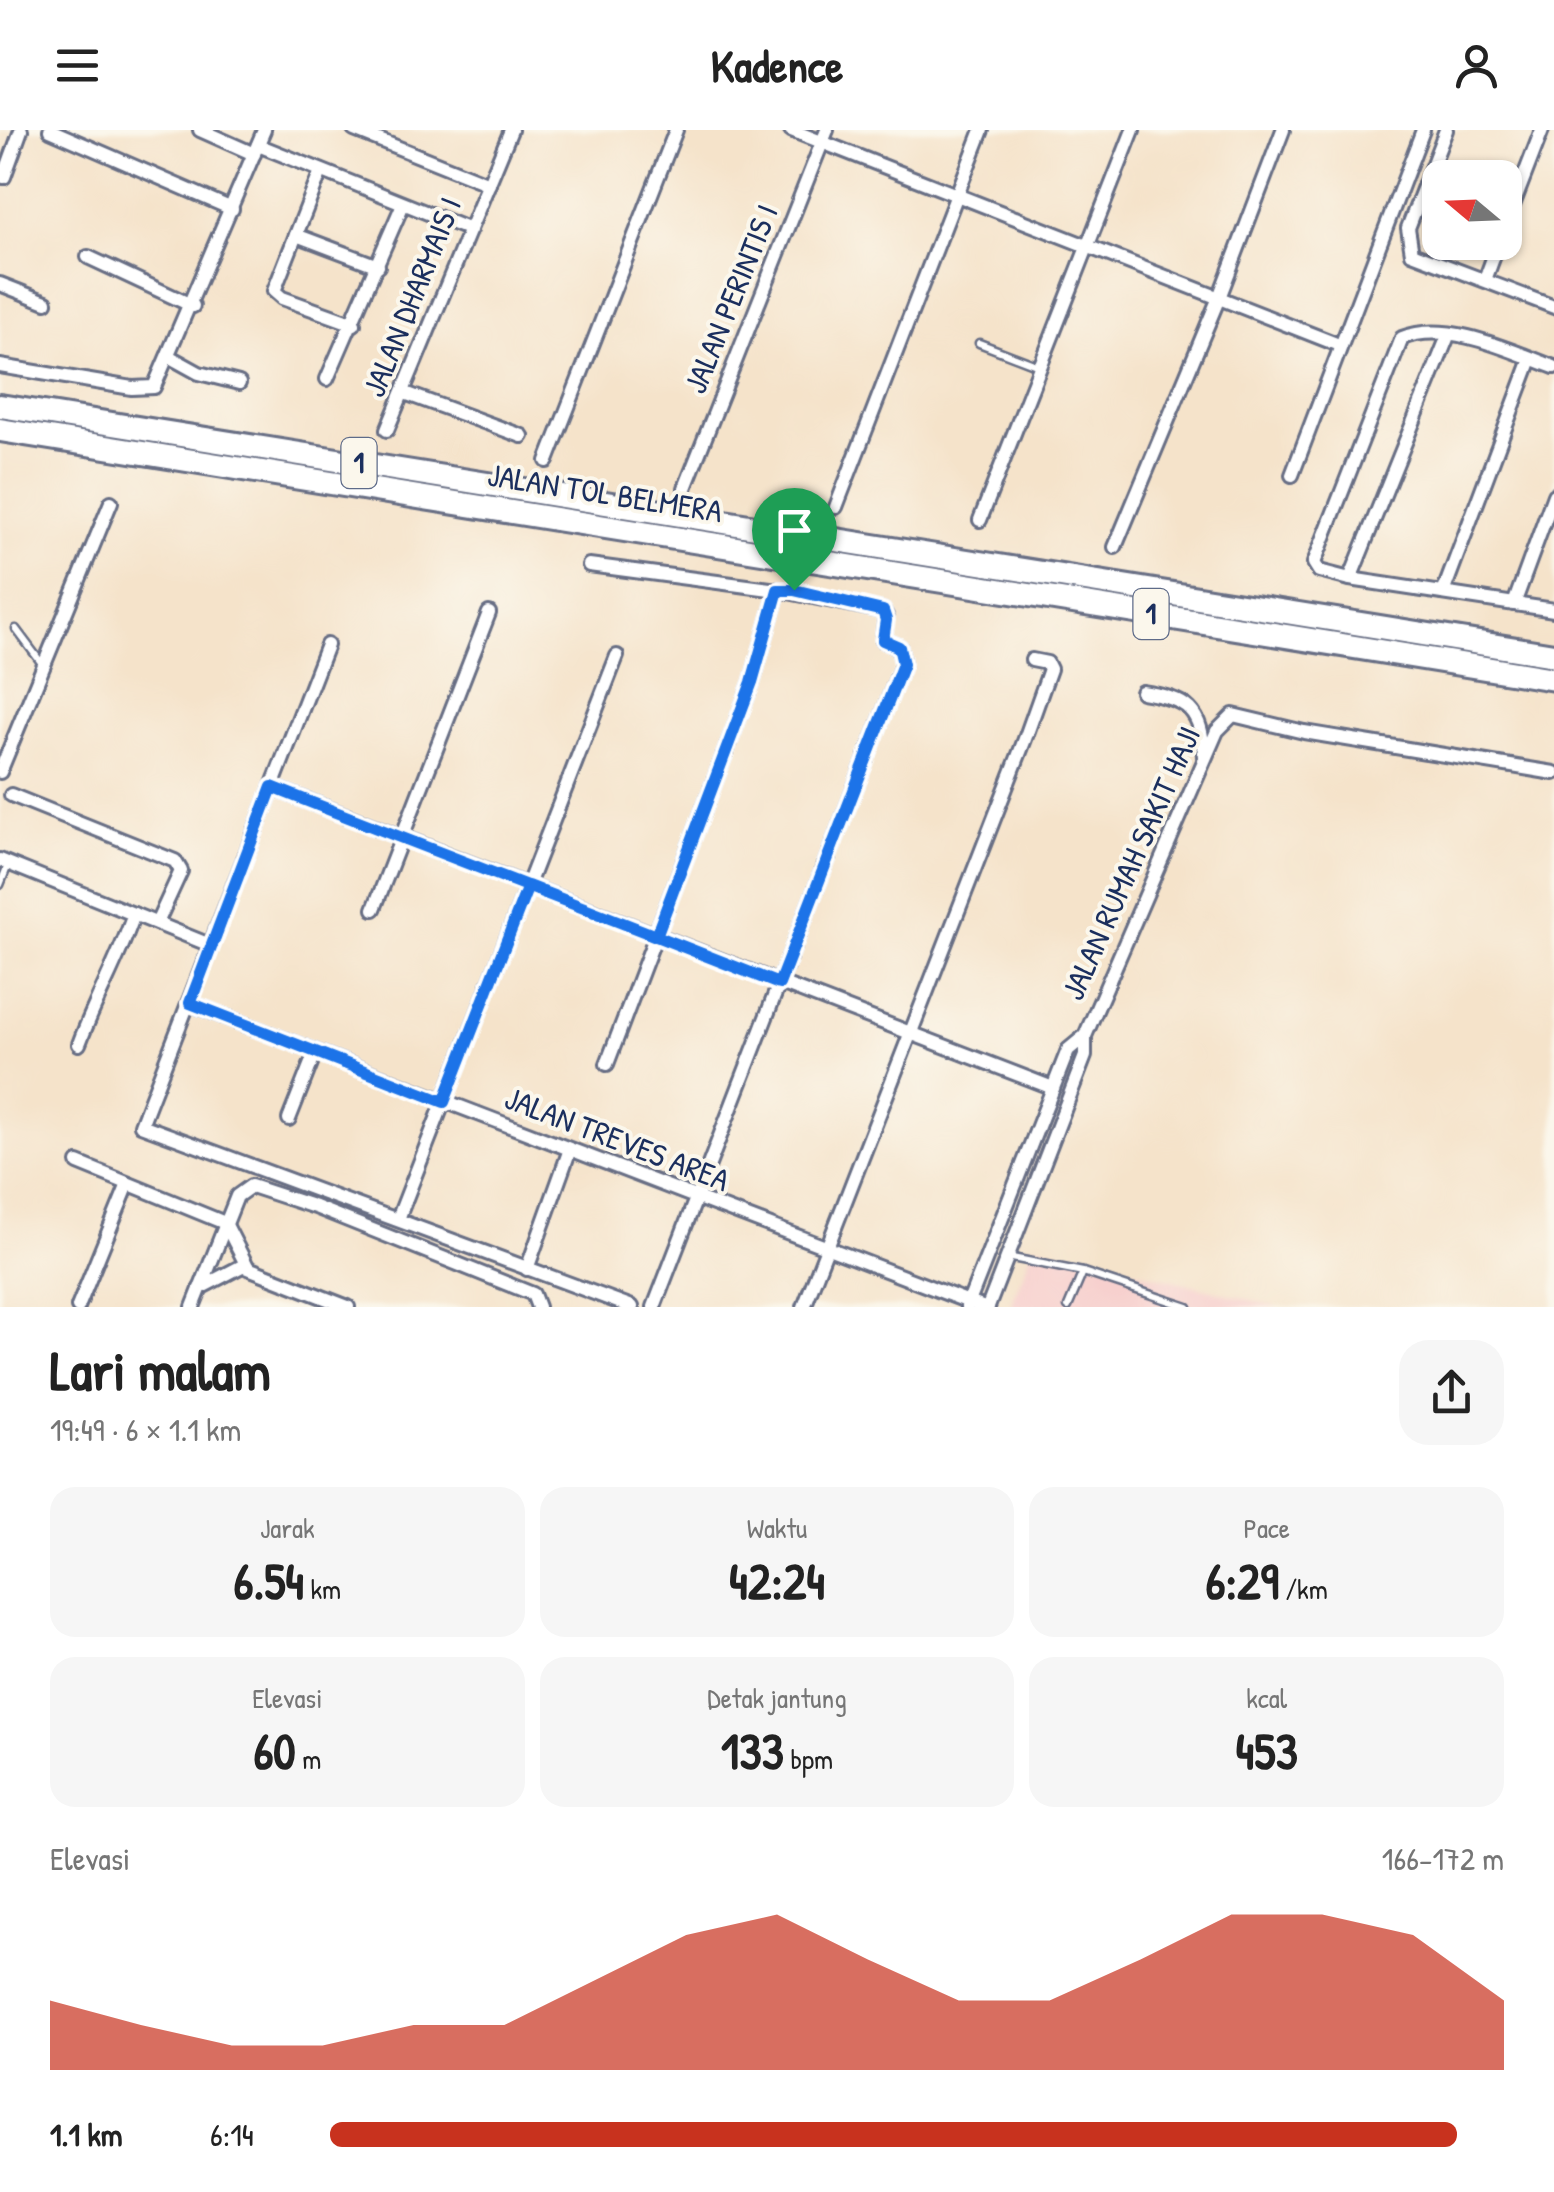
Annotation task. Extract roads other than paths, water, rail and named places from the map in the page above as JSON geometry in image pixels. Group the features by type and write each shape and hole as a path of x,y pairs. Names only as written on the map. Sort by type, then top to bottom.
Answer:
{"highway":[{"name":"JALAN TOL BELMERA","path":"0,406 1554,655"},
{"name":"JALAN TOL BELMERA","path":"0,430 1554,678"}],"street":[{"path":"4,177 21,130"},
{"path":"50,130 232,209"},
{"path":"200,130 321,171 470,230"},
{"path":"0,366 148,390 157,385 264,130"},
{"path":"354,130 489,184"},
{"name":"JALAN DHARMAIS I","path":"387,430 511,130"},
{"path":"548,461 676,130"},
{"path":"791,130 825,136 957,196 1220,295 1339,346"},
{"path":"836,507 982,130"},
{"path":"980,520 1133,130"},
{"path":"1115,548 1220,295 1283,130"},
{"path":"1292,475 1424,130"},
{"path":"1446,130 1408,228 1407,245 1412,253 1554,307"},
{"path":"1522,182 1542,130"},
{"name":"JALAN PERINTIS I","path":"685,488 825,136"},
{"path":"321,171 275,293 354,324"},
{"path":"328,379 402,204"},
{"path":"296,235 378,266"},
{"path":"88,257 193,306"},
{"path":"1484,280 1492,260"},
{"path":"0,284 46,302"},
{"path":"1554,367 1487,342 1448,336 1408,336 1397,344 1314,557 1319,571 1350,579 1554,610"},
{"path":"1350,579 1448,336"},
{"path":"170,357 199,373 239,383"},
{"path":"1443,593 1531,358"},
{"path":"404,393 522,436"},
{"path":"1514,604 1554,495"},
{"path":"0,772 111,502"},
{"path":"589,565 778,590 883,611 883,640 899,647 903,664 699,1201 654,1307"},
{"path":"607,1064 752,682 778,590"},
{"path":"374,909 398,837 489,613"},
{"path":"327,645 142,1125 632,1307"},
{"path":"398,1219 617,656"},
{"path":"804,1307 1050,669 1047,663 1032,660"},
{"path":"1142,692 1175,696 1186,704 1201,727 1204,760"},
{"name":"JALAN RUMAH SAKIT HAJI","path":"977,1306 990,1250 1068,1050 1084,1036 1217,732 1234,715 1304,732 1554,773"},
{"path":"272,787 1053,1088"},
{"path":"12,795 175,860 180,871 158,923"},
{"path":"4,862 210,945"},
{"path":"79,1044 103,980 118,962 134,914"},
{"name":"JALAN TREVES AREA","path":"190,1003 568,1152 977,1306"},
{"name":"JALAN RUMAH SAKIT HAJI","path":"977,1306 1007,1257 1085,1056 1084,1036"},
{"path":"288,1119 315,1052"},
{"path":"527,1269 568,1152"},
{"path":"78,1163 225,1223 244,1264 348,1307"},
{"path":"78,1307 128,1184"},
{"path":"192,1307 225,1223 241,1190 250,1186 315,1206 533,1294 538,1307"},
{"path":"990,1250 1007,1257"},
{"path":"200,1288 244,1264"}],"lane":[{"path":"979,344 1040,366"},
{"path":"16,629 43,666"},
{"path":"0,885 4,862"},
{"path":"1007,1257 1083,1272 1188,1307"},
{"path":"1068,1307 1083,1272"}]}
